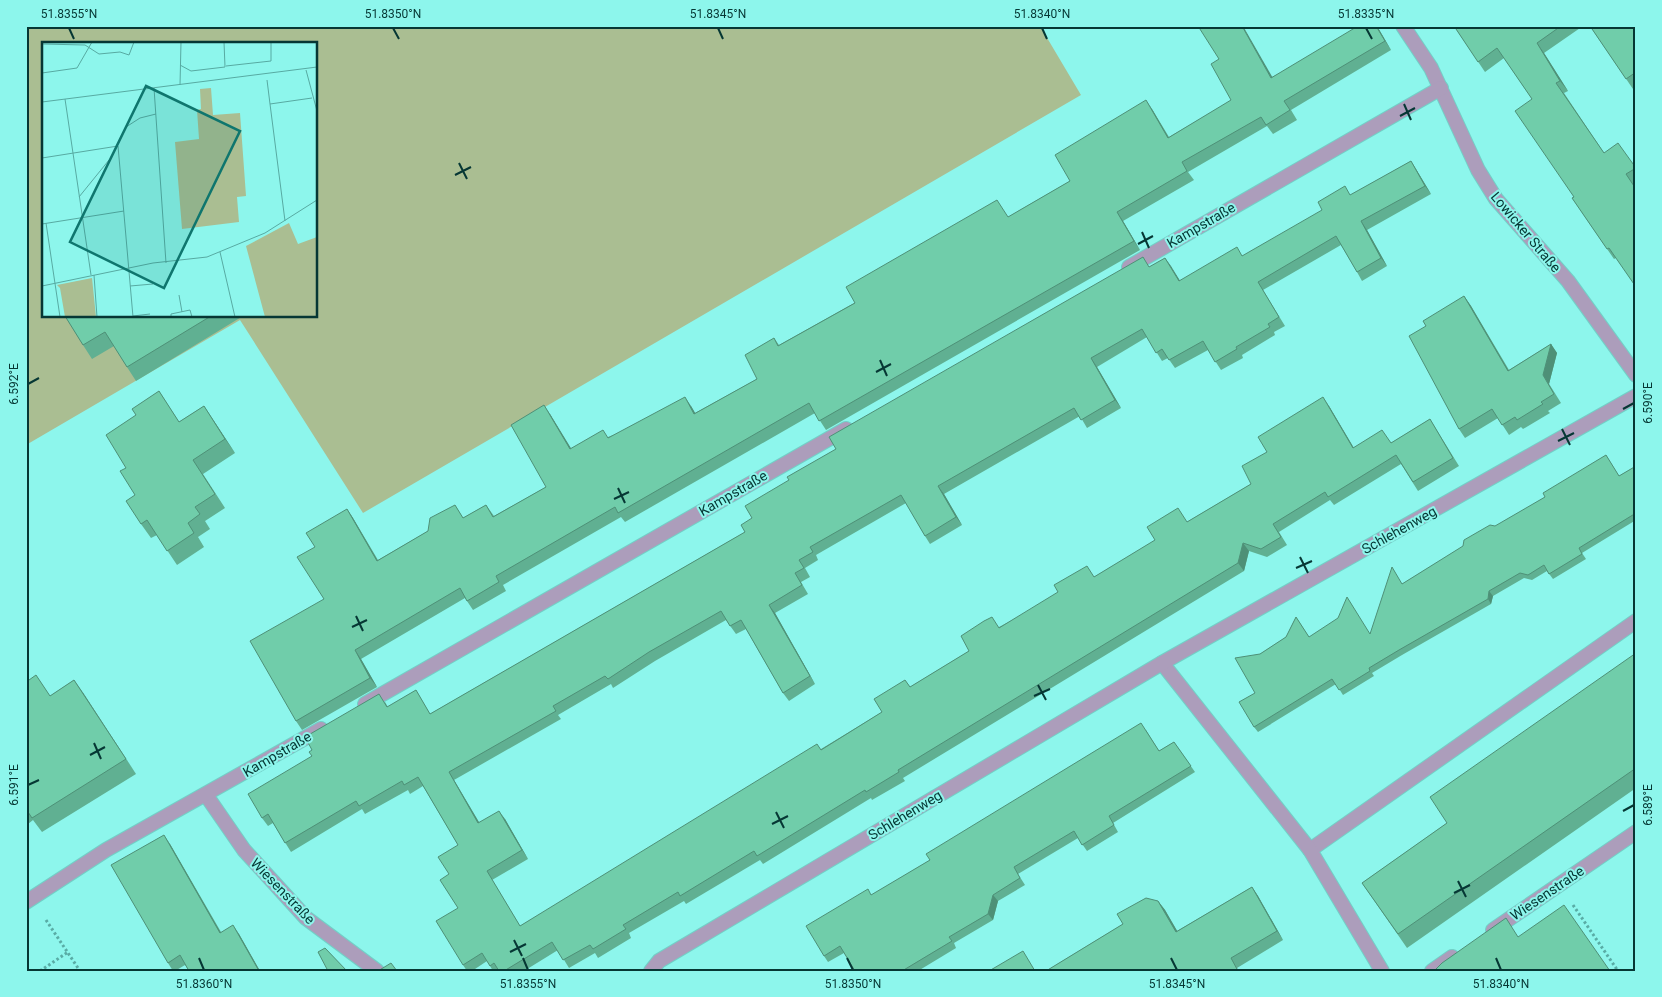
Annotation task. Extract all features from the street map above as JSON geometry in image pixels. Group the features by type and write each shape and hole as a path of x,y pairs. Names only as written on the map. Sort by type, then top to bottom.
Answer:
{"street":[{"name":"Lowicker Straße","path":"1403,26 1431,68 1478,170 1496,199 1568,281 1636,375"},
{"name":"Kampstraße","path":"1113,276 1441,88"},
{"name":"Schlehenweg","path":"651,971 659,961 1162,663 1636,396"},
{"name":"Kampstraße","path":"353,711 854,424"},
{"path":"1310,850 1636,621"},
{"path":"1162,663 1310,850 1382,971"},
{"name":"Kampstraße","path":"28,900 106,850 335,721"},
{"name":"Wiesenstraße","path":"206,795 244,850 306,918 377,971"},
{"name":"Wiesenstraße","path":"1480,939 1636,832"},
{"path":"1432,971 1464,949"}],"path":[{"path":"1559,885 1618,971"},
{"path":"28,900 68,952 80,971"},
{"path":"40,971 68,952"}],"green space":[{"path":"26,26 1040,26 1081,95 363,513 240,320 26,445"}],"building":[{"path":"1198,26 1242,26 1271,78 1358,26 1376,26 1385,41 1284,101 1290,110 1266,125 1261,117 1182,162 1187,171 1117,212 1134,241 819,421 809,403 618,513 615,507 496,576 499,582 467,601 460,588 355,650 370,678 296,721 250,641 324,599 297,557 315,547 306,533 347,509 377,561 428,531 430,518 455,505 463,518 486,505 493,517 546,487 511,425 544,405 570,449 603,430 608,438 685,397 694,414 757,379 745,355 774,338 778,346 855,303 846,287 997,200 1008,217 1070,181 1055,155 1146,100 1168,138 1231,100 1211,64 1219,59"},
{"path":"1454,26 1561,26 1537,43 1560,81 1556,83 1604,153 1618,143 1636,168 1626,174 1636,189 1636,287 1609,248 1607,249 1515,111 1532,99 1497,48 1478,62"},
{"path":"1590,26 1634,26 1636,29 1636,72 1626,79"},
{"path":"1411,161 1425,186 1361,221 1381,258 1357,272 1336,236 1258,282 1279,317 1268,324 1270,327 1215,362 1203,341 1169,360 1162,349 1156,353 1142,329 1091,358 1115,400 1081,420 1074,408 938,486 956,517 925,536 901,495 810,547 813,552 799,560 804,568 795,573 802,585 769,605 810,676 783,693 741,620 730,626 721,611 649,652 608,679 605,676 553,706 556,711 449,772 478,823 499,811 522,850 487,871 520,926 817,744 821,750 882,712 874,699 905,680 910,687 969,651 961,636 984,621 992,617 999,628 1058,592 1054,585 1087,566 1094,577 1155,540 1147,527 1178,508 1187,522 1251,484 1242,466 1267,452 1258,437 1323,397 1353,448 1382,430 1391,443 1430,419 1453,458 1413,482 1396,455 1328,497 1325,492 1273,524 1281,537 1261,549 1243,543 1238,563 898,770 899,772 866,792 865,790 757,856 754,851 680,896 678,892 623,925 626,929 593,949 590,945 563,960 552,942 504,971 499,971 494,963 490,966 482,953 463,965 436,921 458,908 440,880 449,874 438,857 458,845 418,777 404,785 402,781 359,806 356,801 285,843 268,814 262,818 248,794 312,756 309,752 312,750 305,737 379,694 387,707 416,690 430,714 745,532 741,525 752,518 745,506 789,480 787,477 836,449 829,437 1143,257 1149,267 1165,258 1179,281 1237,247 1242,256 1322,210 1318,202 1345,186 1350,195"},
{"path":"1464,296 1508,371 1551,344 1543,375 1554,394 1541,402 1543,404 1517,420 1515,417 1502,425 1492,409 1459,429 1409,336 1426,326 1423,321"},
{"path":"66,318 208,318 127,367 105,332 83,345"},
{"path":"159,391 179,422 204,406 225,439 193,460 215,494 195,507 200,514 188,523 194,533 167,551 147,520 141,524 126,501 135,495 120,471 126,468 106,435 136,415 132,409"},
{"path":"1606,455 1619,476 1636,466 1636,513 1579,548 1582,554 1549,574 1544,565 1528,575 1520,573 1489,591 1488,599 1369,668 1370,671 1339,690 1332,679 1254,727 1239,702 1255,693 1235,658 1260,654 1286,637 1296,617 1309,637 1338,618 1347,597 1370,634 1392,567 1402,584 1463,546 1464,540 1490,525 1495,526 1545,497 1543,493"},
{"path":"1636,653 1636,768 1398,934 1362,883 1447,823 1430,797"},
{"path":"36,675 50,696 74,680 126,759 32,818 26,809 26,676 29,680"},
{"path":"1141,723 1159,751 1174,742 1191,766 1109,816 1114,825 1082,845 1074,831 1014,867 1020,878 993,895 988,914 949,937 952,941 902,971 855,971 840,946 824,956 806,926 868,889 871,895 930,860 926,854"},
{"path":"164,835 220,933 233,925 259,971 189,971 180,955 168,963 111,865"},
{"path":"1252,887 1277,931 1231,958 1238,971 1046,971 1123,924 1117,914 1146,898 1158,901 1176,932"},
{"path":"1564,905 1610,971 1436,971 1442,963 1506,918 1518,937"},
{"path":"325,948 347,971 328,971 318,952"},
{"path":"1023,951 1035,971 989,971"},
{"path":"391,963 397,971 378,971"}]}
